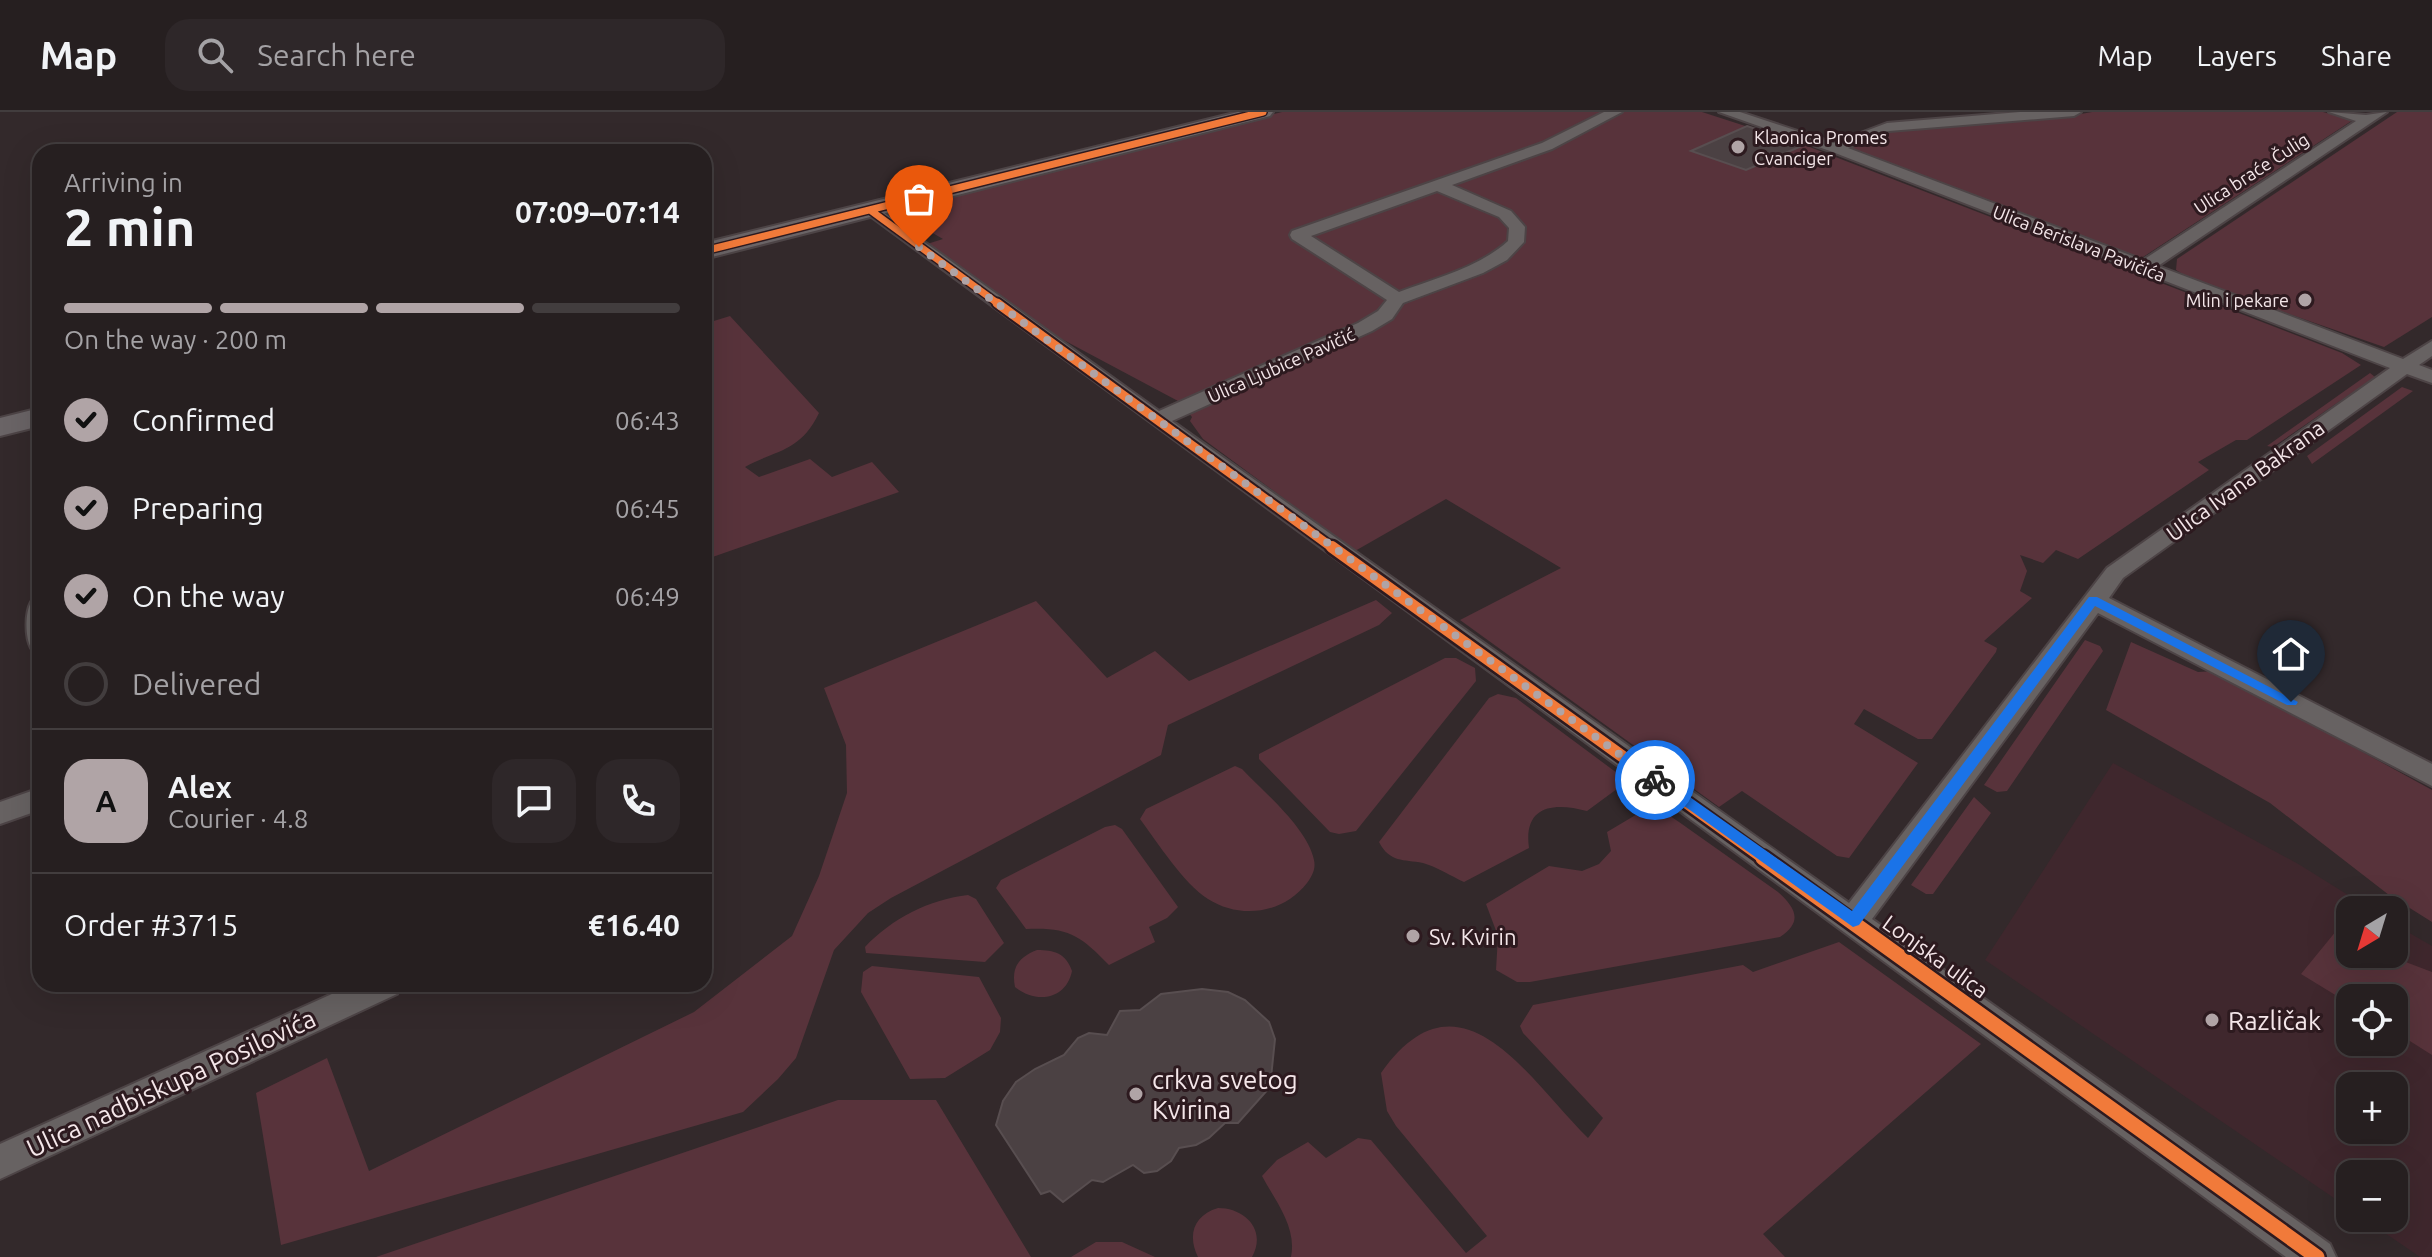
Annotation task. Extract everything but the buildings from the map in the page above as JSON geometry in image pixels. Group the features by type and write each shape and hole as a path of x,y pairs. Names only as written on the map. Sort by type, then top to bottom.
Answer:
{"main road":[{"path":"712,249 1263,112"},
{"path":"0,427 32,419"}],"street":[{"path":"1397,299 1298,235 1547,146 1615,112"},
{"name":"Ulica Berislava Pavičića","path":"1726,112 1835,148 2432,377"},
{"path":"1888,112 1924,122"},
{"path":"1835,148 1871,127 2074,112"},
{"path":"2336,112 2374,116"},
{"name":"Ulica braće Čulig","path":"2143,268 2374,116"},
{"name":"Ulica Ljubice Pavičić","path":"1157,420 1365,327 1385,315 1397,299 1477,269 1501,256 1516,242 1517,227 1505,214 1437,185"},
{"name":"Lonjska ulica","path":"870,210 938,263 2317,1257"},
{"name":"Ulica Ivana Bakrana","path":"1853,921 2115,573 2432,347"},
{"path":"2093,600 2432,776"},
{"path":"0,813 32,802"},
{"name":"Ulica nadbiskupa Posilovića","path":"0,1162 369,992"}],"shaded area":[{"path":"1282,112 1702,112 1807,146 2342,353 2361,365 2247,440 2236,440 2198,462 2209,470 2078,559 2056,550 2043,563 2020,555 2027,571 2020,591 2032,598 1984,641 1997,648 1996,652 1932,739 1918,739 1864,709 1854,724 1918,763 1849,858 1837,856 1742,791 1719,807 1460,620 1561,568 1446,499 1355,551 1203,439 1190,421 1192,417 1178,401 1056,336 927,244 943,239 898,213 1020,178"},
{"path":"2092,112 2323,112 2353,120 2143,257 2132,257 1849,148 1902,129"},
{"path":"2397,112 2432,112 2432,317 2384,347 2196,282 2176,270 2177,259"},
{"path":"730,316 819,413 812,426 796,442 745,467 759,477 810,459 832,477 872,462 899,492 712,557 712,322"},
{"path":"2370,373 2375,377 2273,447 2267,446"},
{"path":"2402,387 2413,391 2312,464 2307,456"},
{"path":"1376,600 1392,613 1379,625 1168,725 1161,755 868,913 834,950 796,1058 743,1112 281,1245 256,1093 327,1058 369,1171 694,1012 792,936 819,876 847,793 846,745 824,688 1036,601 1107,678 1155,651 1189,681"},
{"path":"2085,640 2100,646 2103,651 2007,791 1997,792 1984,785"},
{"path":"2131,642 2198,672 2215,671 2432,790 2432,922 2408,907 2408,896 2389,895 2270,803 2106,710"},
{"path":"1445,658 1456,658 1475,668 1476,681 1356,831 1330,832 1259,759 1259,754"},
{"path":"1498,694 1516,698 1617,773 1621,786 1587,811 1563,807 1543,810 1531,823 1529,848 1464,882 1423,863 1392,857 1379,842 1489,698"},
{"name":"Različak","path":"2113,763 2300,865 2350,896 2336,896 2336,968 2408,968 2408,932 2432,946 2432,1257 2420,1257 2383,1232 2408,1232 2408,1160 2336,1160 2336,1199 1985,960"},
{"path":"1235,766 1242,769 1294,824 1314,860 1312,875 1297,893 1274,907 1261,910 1234,910 1208,899 1180,873 1140,819 1146,809"},
{"path":"1974,797 1991,813 1933,894 1926,894 1911,885"},
{"path":"1644,810 1667,814 1778,892 1793,909 1792,926 1780,937 1530,982 1517,982 1496,970 1498,936 1486,904 1549,866 1582,871 1599,864 1611,851 1607,832"},
{"path":"1115,825 1122,829 1178,907 1167,918 1149,927 1155,942 1109,965 1090,946 1072,935 1053,930 1026,929 996,888 1001,880 1105,827"},
{"path":"968,895 976,899 1004,943 985,962 866,953 865,947 899,919 940,901"},
{"path":"2336,931 2336,968 2408,968 2408,963 2432,972 2432,1055 2408,1040 2408,984 2336,984 2336,995 2301,974"},
{"path":"1839,942 1981,1044 1763,1234 1785,1257 1291,1257 1288,1225 1262,1176 1277,1160 1308,1142 1326,1158 1358,1138 1371,1140 1466,1253 1487,1236 1387,1111 1381,1073 1410,1041 1438,1028 1465,1029 1492,1041 1517,1062 1588,1138 1603,1118 1523,1033 1520,1026 1533,1005 1743,965 1753,972"},
{"path":"1037,950 1059,954 1072,971 1064,988 1049,996 1032,996 1015,987 1015,968 1025,956"},
{"path":"872,966 979,977 1001,1018 1000,1032 990,1050 945,1078 910,1079 861,992 863,972"},
{"path":"838,1100 936,1100 1031,1257 376,1257"},
{"path":"1218,1208 1237,1212 1251,1222 1257,1238 1252,1257 1198,1257 1193,1241 1195,1227 1203,1216"},
{"path":"1096,1242 1122,1242 1155,1257 1071,1257"}],"cycle path":[{"path":"712,249 1263,112"},
{"path":"870,210 1447,631 2317,1257"}],"way so far":[{"path":"919,247 1655,780"}],"place":[{"name":"Klaonica Promes Cvanciger","path":"1738,147"},
{"name":"Mlin i pekare","path":"2305,300"},
{"name":"Sv. Kvirin","path":"1413,936"},
{"name":"Različak","path":"2212,1020"},
{"name":"crkva svetog Kvirina","path":"1136,1094"}],"route":[{"path":"1655,780 1853,921 2093,600 2291,702"}]}
